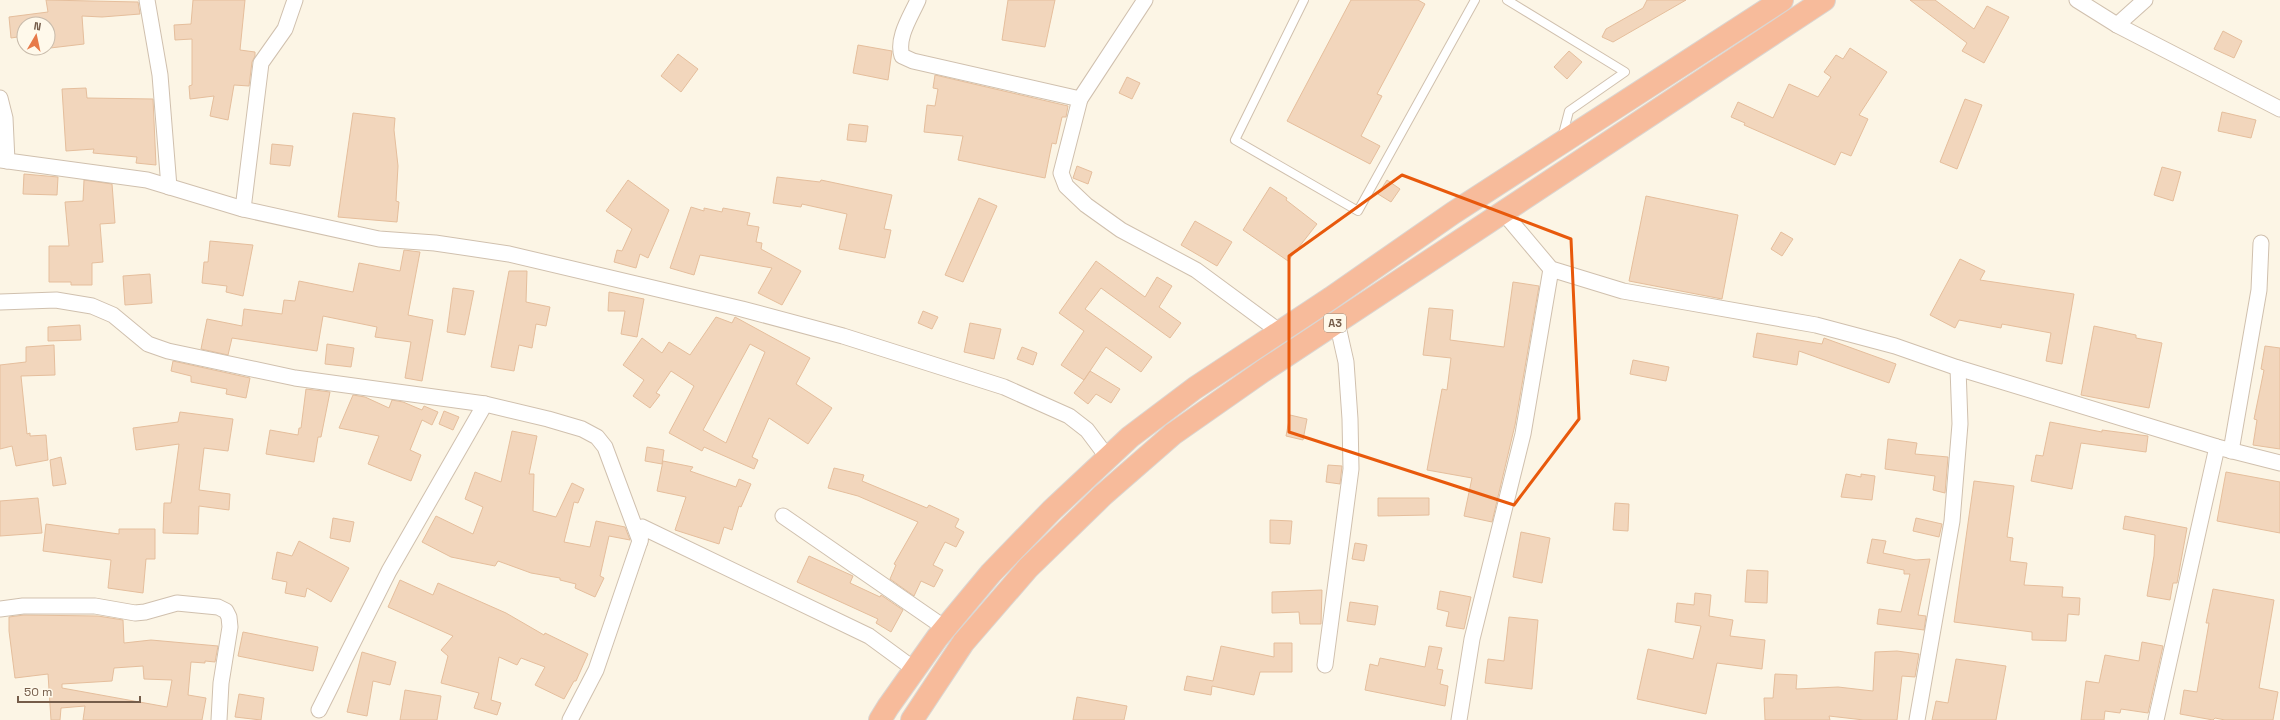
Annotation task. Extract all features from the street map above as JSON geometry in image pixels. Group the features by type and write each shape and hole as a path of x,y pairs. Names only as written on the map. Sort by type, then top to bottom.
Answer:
{"highway":[{"name":"A3","path":"880,720 945,628 991,573 1130,438 1195,388 1280,332 1453,213 1559,146 1782,0"},
{"name":"A3","path":"912,720 963,643 1028,568 1103,495 1173,434 1337,322 1824,0"}],"street":[{"path":"147,0 160,75 169,187"},
{"path":"243,208 261,63 285,28 295,0"},
{"path":"918,0 902,37 900,51 902,56 913,61 1080,99"},
{"path":"1145,0 1080,99 1061,173 1066,186 1086,205 1109,222 1196,270 1280,332"},
{"path":"2077,0 2118,25 2280,109"},
{"path":"2118,25 2144,0"},
{"path":"0,98 5,118 4,160 147,180 243,208 379,239 434,243 509,254 742,308 843,336 1004,387 1069,416 1087,430 1108,458"},
{"path":"1503,212 1551,269 1623,291 1816,325 1895,346 1958,368 2224,449 2280,463"},
{"path":"2156,720 2224,449 2259,290 2260,243"},
{"path":"1459,720 1472,639 1523,434 1551,269"},
{"path":"0,302 56,300 92,306 113,315 148,344 168,350 295,378 485,404 582,429 597,437 605,447 640,541"},
{"path":"1325,665 1351,469 1346,362 1337,322"},
{"path":"1917,720 1952,521 1960,424 1958,368"},
{"path":"319,710 388,571 485,404"},
{"path":"783,516 945,628"},
{"path":"570,720 596,670 640,541 642,527 869,636 914,670"},
{"path":"0,609 23,606 96,606 135,613 145,612 177,603 218,607 226,611 229,617 230,627 221,683 219,720"}],"lane":[{"path":"1304,0 1235,140 1358,211 1475,0"},
{"path":"1507,0 1625,72 1569,111 1559,146"}],"highlighted area":[{"path":"1402,175 1571,239 1579,419 1514,505 1289,432 1289,256"}],"building":[{"path":"46,0 138,2 140,14 102,17 82,16 84,44 56,47 56,16 17,16 48,12"},
{"path":"193,0 245,0 240,50 255,52 255,56 252,62 249,86 234,85 228,120 210,116 214,96 190,99 189,86 192,85 192,39 175,40 174,25 191,24"},
{"path":"1008,0 1055,0 1045,47 1002,40"},
{"path":"1351,0 1418,0 1425,4 1377,94 1382,96 1361,136 1380,146 1370,164 1287,121"},
{"path":"1647,0 1686,0 1613,42 1602,37 1606,29 1643,8"},
{"path":"1910,0 1935,0 1974,29 1987,6 2009,17 1984,63 1962,51 1967,43"},
{"path":"16,16 16,37 11,38 9,17"},
{"path":"2223,31 2242,41 2234,58 2214,49"},
{"path":"858,45 892,51 888,80 853,73"},
{"path":"1850,48 1887,72 1859,115 1868,119 1851,156 1841,152 1835,165 1744,125 1745,123 1731,117 1738,102 1773,118 1789,84 1818,97 1831,77 1824,72 1836,55 1843,59"},
{"path":"1569,51 1582,62 1567,79 1554,67"},
{"path":"678,54 698,69 681,92 661,76"},
{"path":"935,75 1068,106 1066,117 1062,117 1056,144 1052,143 1045,178 958,160 963,136 924,132 927,105 935,106 938,89 933,88"},
{"path":"1127,77 1140,83 1132,99 1119,93"},
{"path":"86,88 87,98 153,99 156,165 136,163 137,157 93,153 94,149 66,151 62,89"},
{"path":"1965,99 1982,105 1957,169 1940,162"},
{"path":"2222,112 2256,120 2251,138 2218,131"},
{"path":"353,113 395,118 394,130 398,166 396,201 399,202 397,222 338,217"},
{"path":"849,124 868,126 866,142 847,140"},
{"path":"272,144 293,146 290,166 270,164"},
{"path":"1077,166 1092,172 1088,184 1073,178"},
{"path":"2162,167 2181,172 2173,201 2154,195"},
{"path":"24,174 58,177 57,195 23,194"},
{"path":"777,177 820,182 821,180 892,195 884,229 891,230 885,258 839,249 847,214 802,204 801,207 773,203"},
{"path":"84,180 112,184 115,223 100,224 103,262 92,263 92,285 71,285 71,282 49,282 49,246 69,246 65,202 83,201"},
{"path":"628,180 669,210 648,258 640,254 636,268 614,262 617,250 622,251 632,229 606,211"},
{"path":"1387,180 1400,189 1391,202 1378,194"},
{"path":"1270,187 1287,198 1286,200 1317,224 1288,261 1243,230"},
{"path":"1646,196 1738,215 1722,299 1629,281"},
{"path":"979,198 997,206 963,282 945,275"},
{"path":"691,207 704,211 704,208 722,212 723,208 750,213 747,225 759,227 756,242 762,243 761,249 801,271 782,305 758,293 772,268 700,255 694,275 670,268"},
{"path":"1195,221 1232,242 1217,266 1181,245"},
{"path":"1781,232 1793,239 1782,256 1771,249"},
{"path":"210,241 253,245 243,296 226,292 227,286 202,283 204,262 208,262"},
{"path":"404,250 420,252 408,315 433,320 422,381 405,378 411,342 375,337 377,327 323,316 317,351 232,338 228,355 201,349 207,319 242,326 244,309 282,314 284,300 295,301 299,281 353,292 359,263 400,271"},
{"path":"1960,259 1985,271 1980,280 2074,294 2062,364 2046,361 2051,333 2002,324 2001,328 1959,320 1955,328 1930,315"},
{"path":"1096,261 1145,297 1157,277 1172,286 1159,307 1181,323 1170,338 1101,288 1085,309 1152,357 1141,372 1106,347 1090,371 1120,389 1111,403 1096,394 1088,404 1074,393 1084,380 1061,365 1084,331 1059,313"},
{"path":"509,271 527,271 526,302 550,307 546,326 536,324 532,348 519,345 514,371 491,367"},
{"path":"150,274 152,303 125,305 123,276"},
{"path":"1513,282 1539,286 1515,425 1492,522 1464,516 1472,478 1427,470 1442,389 1447,390 1451,358 1423,355 1429,308 1453,310 1450,340 1504,347"},
{"path":"453,288 474,291 465,335 447,332"},
{"path":"609,292 644,299 637,337 621,334 625,311 608,311"},
{"path":"923,311 938,317 932,329 918,323"},
{"path":"716,317 732,323 735,317 810,358 796,384 832,408 808,444 769,418 752,457 758,460 754,469 704,447 702,451 669,433 694,386 671,371 656,393 660,395 650,408 633,396 644,380 623,365 642,338 662,353 669,342 690,355","holes":["750,344 765,352 726,443 703,430"]},
{"path":"970,323 1001,329 994,359 964,352"},
{"path":"80,325 81,340 48,341 48,327"},
{"path":"2094,326 2136,335 2136,338 2162,343 2149,408 2081,395"},
{"path":"1757,333 1822,344 1824,338 1896,364 1889,383 1799,351 1797,365 1753,357"},
{"path":"327,344 354,348 351,367 325,364"},
{"path":"54,345 55,375 21,376 27,434 30,433 30,436 46,435 48,460 16,466 12,446 0,449 0,365 26,362 26,347"},
{"path":"2265,346 2280,348 2280,449 2253,445 2257,420 2254,419 2264,370 2261,369"},
{"path":"1022,347 1037,353 1033,365 1017,359"},
{"path":"1633,360 1669,367 1666,381 1630,374"},
{"path":"173,361 250,378 246,398 226,394 227,389 191,382 191,376 171,371"},
{"path":"306,389 330,392 321,437 318,437 314,462 266,454 270,430 298,435 299,428 301,428"},
{"path":"353,395 365,397 389,408 392,400 403,402 422,410 424,406 438,412 432,425 422,420 410,450 421,455 411,481 368,464 379,436 339,428"},
{"path":"444,411 459,417 453,430 439,424"},
{"path":"180,412 233,419 228,451 204,448 199,490 230,494 229,510 199,506 198,534 163,533 164,503 171,503 179,444 136,450 133,428 178,422"},
{"path":"1290,415 1307,419 1303,440 1286,436"},
{"path":"2050,422 2102,432 2102,430 2148,436 2146,452 2081,443 2072,489 2031,481 2036,455 2043,456"},
{"path":"512,431 537,436 529,474 534,474 533,511 556,517 572,483 584,489 578,503 574,502 564,542 590,547 596,521 625,527 630,540 609,536 600,576 604,578 595,597 575,588 576,584 560,580 560,578 531,573 498,561 495,566 451,557 422,542 436,516 473,534 483,507 465,499 475,472 501,482"},
{"path":"1888,439 1917,443 1915,454 1948,457 1945,493 1933,490 1935,476 1885,469"},
{"path":"647,447 664,450 662,464 645,461"},
{"path":"61,457 66,484 53,486 50,460"},
{"path":"663,461 693,467 690,471 736,487 739,479 751,484 741,507 739,506 732,530 724,527 719,544 675,530 686,497 657,491"},
{"path":"1328,465 1342,466 1340,484 1326,482"},
{"path":"834,468 864,475 862,481 927,508 929,505 959,519 955,527 964,532 956,547 945,542 933,565 943,570 934,587 921,581 914,596 890,579 896,565 894,564 918,522 858,496 828,488"},
{"path":"2226,472 2280,482 2280,533 2217,521"},
{"path":"1846,474 1861,477 1861,474 1875,476 1872,500 1841,497"},
{"path":"1974,481 2014,486 2007,537 2013,538 2010,561 2027,563 2024,585 2063,587 2062,597 2080,598 2079,615 2068,614 2066,641 2032,640 2032,632 1954,622"},
{"path":"38,498 42,533 0,536 0,501"},
{"path":"1378,498 1429,498 1429,515 1378,516"},
{"path":"1615,503 1629,504 1628,531 1613,530"},
{"path":"2125,516 2187,528 2177,583 2173,583 2170,600 2147,596 2154,556 2155,535 2123,529"},
{"path":"333,518 354,522 350,542 330,538"},
{"path":"1916,518 1942,524 1939,537 1913,531"},
{"path":"1270,520 1292,521 1290,544 1270,543"},
{"path":"46,524 119,534 119,529 155,529 155,559 146,559 143,593 108,588 111,560 43,551"},
{"path":"1521,532 1550,538 1542,583 1513,577"},
{"path":"1872,539 1886,541 1883,553 1916,560 1930,559 1918,615 1926,616 1924,630 1877,624 1879,609 1901,612 1910,574 1904,574 1904,570 1867,563"},
{"path":"299,541 349,568 331,602 307,588 305,597 285,593 287,582 272,579 277,552 292,556"},
{"path":"1355,543 1367,545 1364,561 1352,559"},
{"path":"809,556 853,576 850,583 880,597 881,595 903,610 891,632 876,623 878,619 797,582"},
{"path":"1747,570 1768,571 1767,603 1745,602"},
{"path":"400,580 433,595 438,583 506,613 544,635 545,633 588,654 576,681 574,681 564,699 535,685 545,667 521,658 517,665 499,657 491,700 501,703 497,715 474,708 479,693 441,683 448,656 441,650 453,636 388,607"},
{"path":"2213,589 2274,600 2259,688 2278,692 2273,720 2225,720 2215,718 2213,720 2180,714 2184,690 2197,692 2209,623 2206,623"},
{"path":"1322,590 1321,624 1300,624 1299,612 1272,613 1272,592"},
{"path":"1440,591 1471,597 1464,629 1446,626 1449,612 1437,609"},
{"path":"1695,593 1711,595 1709,616 1733,620 1730,636 1765,640 1762,669 1717,663 1706,714 1637,699 1648,649 1693,659 1701,626 1675,622 1677,603 1694,605"},
{"path":"1350,602 1378,606 1375,625 1347,621"},
{"path":"24,615 98,616 123,620 124,643 151,640 218,646 215,662 191,662 188,695 206,698 202,720 83,720 85,706 61,708 60,720 51,720 48,674 15,678 9,631 9,617","holes":["143,666 144,679 172,680 167,707 62,688 62,684 112,681 114,668"]},
{"path":"1509,617 1538,620 1532,689 1485,683 1488,659 1504,661"},
{"path":"243,632 318,647 313,671 238,656"},
{"path":"2142,642 2163,646 2148,713 2121,709 2120,713 2105,711 2104,720 2081,720 2086,681 2099,683 2105,655 2139,661"},
{"path":"1274,643 1292,643 1292,672 1260,672 1254,695 1212,686 1211,695 1184,690 1187,676 1213,681 1221,646 1274,657"},
{"path":"1429,646 1442,648 1437,669 1443,670 1440,684 1448,686 1445,706 1365,690 1370,664 1378,666 1380,658 1425,667"},
{"path":"1897,651 1919,654 1915,677 1902,676 1897,720 1864,720 1829,716 1830,720 1765,720 1764,698 1773,698 1775,674 1797,675 1796,689 1838,687 1873,691 1875,652"},
{"path":"362,652 396,662 390,685 373,681 367,716 347,712"},
{"path":"1956,659 2006,666 1996,720 1932,720 1936,701 1948,703"},
{"path":"405,690 441,696 437,720 400,720"},
{"path":"239,694 264,698 261,720 235,717"},
{"path":"1077,697 1127,706 1124,720 1073,720"}]}
